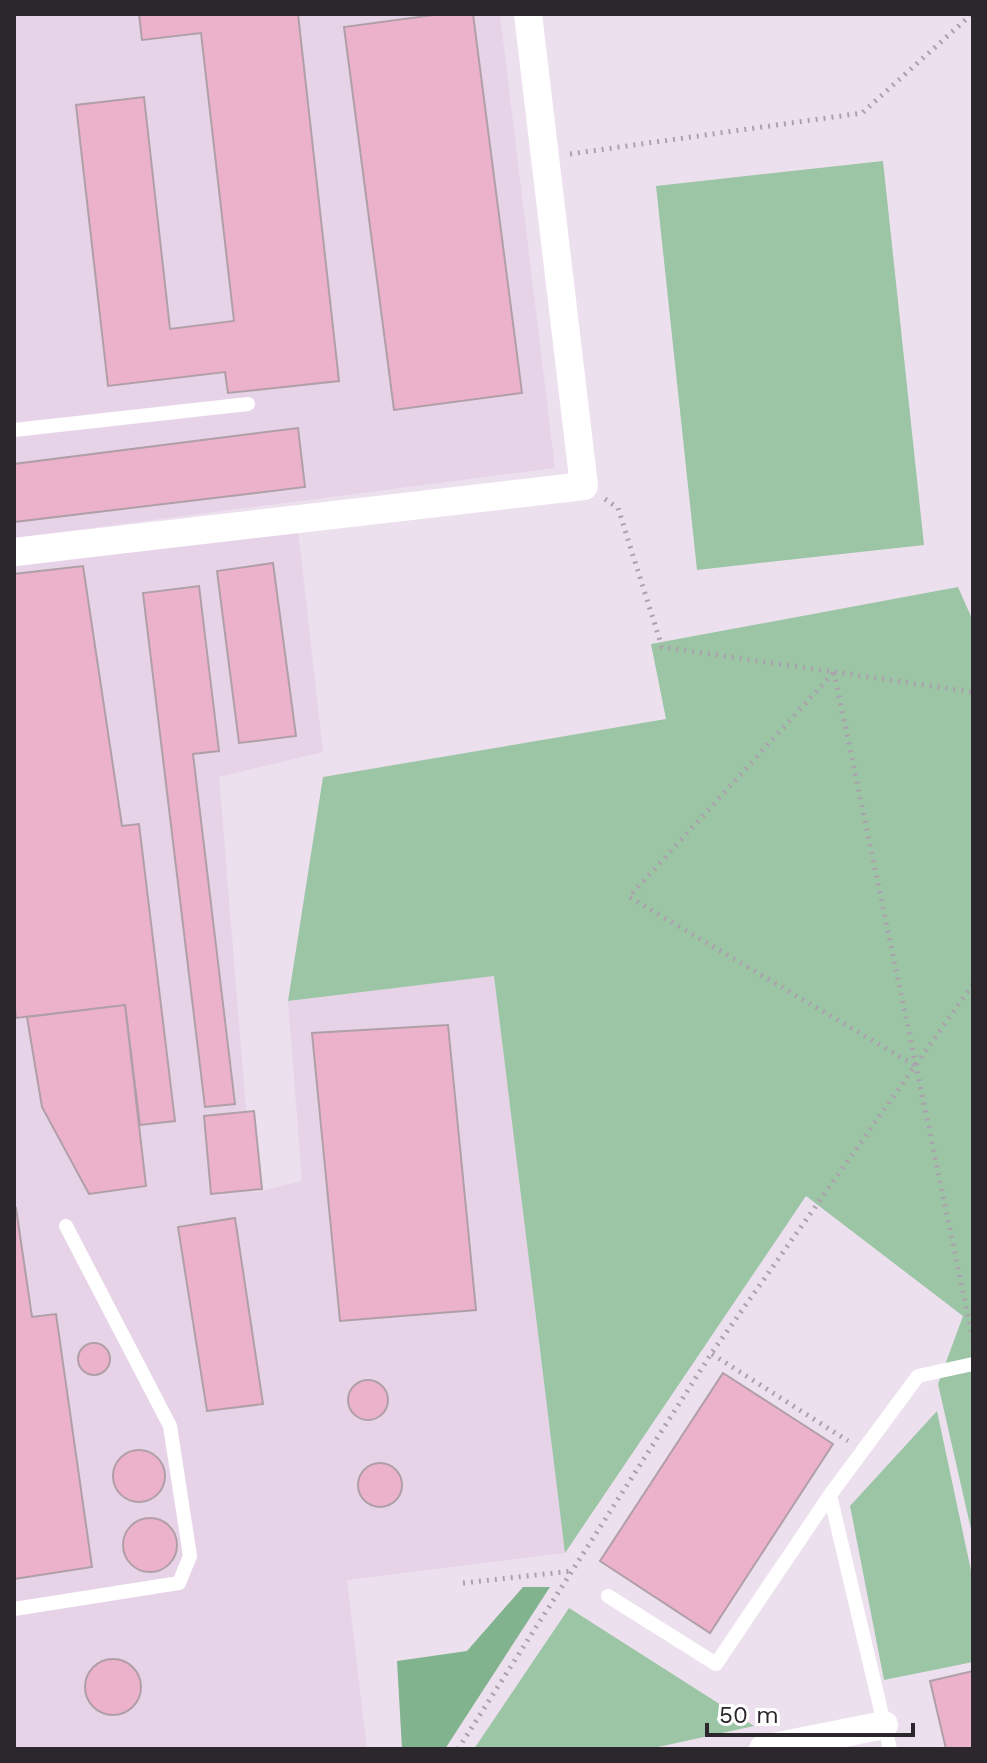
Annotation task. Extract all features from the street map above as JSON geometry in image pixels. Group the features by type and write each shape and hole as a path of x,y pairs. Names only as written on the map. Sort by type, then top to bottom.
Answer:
{"street":[{"path":"14,552 584,486 528,14"},
{"path":"763,1749 887,1737"}],"lane":[{"path":"14,430 248,404"},
{"path":"14,1609 179,1583 190,1556 170,1426 66,1226"},
{"path":"608,1596 716,1664 830,1495 918,1376 973,1364"},
{"path":"830,1495 887,1737"}],"path":[{"path":"545,158 862,113 972,14"},
{"path":"584,486 618,508 662,647 973,692"},
{"path":"834,672 973,1340"},
{"path":"834,672 629,897 915,1066"},
{"path":"458,1749 711,1354 973,984"},
{"path":"711,1354 849,1442 858,1429"},
{"path":"463,1583 573,1571"}],"shaded area":[{"path":"14,14 500,14 555,468 14,538"},
{"path":"298,530 323,752 219,777 253,1193 302,1181 288,1001 494,976 565,1553 347,1580 367,1749 14,1749 14,567"}],"green space":[{"path":"883,161 924,545 697,570 656,186"},
{"path":"958,587 973,621 973,1538 938,1384 963,1316 806,1196 565,1553 494,976 288,1001 323,777 666,719 651,644"},
{"path":"937,1411 973,1580 973,1662 884,1680 850,1506"},
{"path":"523,1587 550,1587 445,1749 402,1749 397,1661 467,1651"},
{"path":"569,1608 754,1726 649,1749 474,1749"}],"building":[{"path":"139,14 298,14 339,381 228,393 225,372 108,386 76,105 144,97 170,329 234,321 201,33 142,40"},
{"path":"441,14 473,14 522,393 394,410 344,27"},
{"path":"298,428 305,487 14,522 14,464"},
{"path":"273,563 296,736 239,743 217,571"},
{"path":"83,566 122,826 139,824 175,1121 140,1125 125,1005 16,1018 14,574"},
{"path":"199,586 219,751 193,754 235,1104 205,1107 143,593"},
{"path":"125,1005 146,1186 89,1194 42,1107 27,1017"},
{"path":"448,1025 476,1310 340,1321 312,1033"},
{"path":"254,1111 262,1189 211,1194 204,1116"},
{"path":"14,1209 32,1317 56,1314 92,1567 14,1579"},
{"path":"235,1218 263,1404 207,1411 178,1227"},
{"path":"94,1343 106,1347 110,1359 106,1371 94,1375 82,1371 78,1359 82,1347"},
{"path":"723,1373 833,1444 710,1633 600,1561"},
{"path":"368,1380 382,1386 388,1400 382,1414 368,1420 354,1414 348,1400 354,1386"},
{"path":"139,1450 158,1457 165,1476 158,1495 139,1502 120,1495 113,1476 120,1457"},
{"path":"380,1463 396,1469 402,1485 396,1501 380,1507 364,1501 358,1485 364,1469"},
{"path":"150,1518 169,1526 177,1545 169,1564 150,1572 131,1564 123,1545 131,1526"},
{"path":"113,1659 133,1667 141,1687 133,1707 113,1715 93,1707 85,1687 93,1667"},
{"path":"973,1671 973,1749 946,1749 930,1681"}]}
